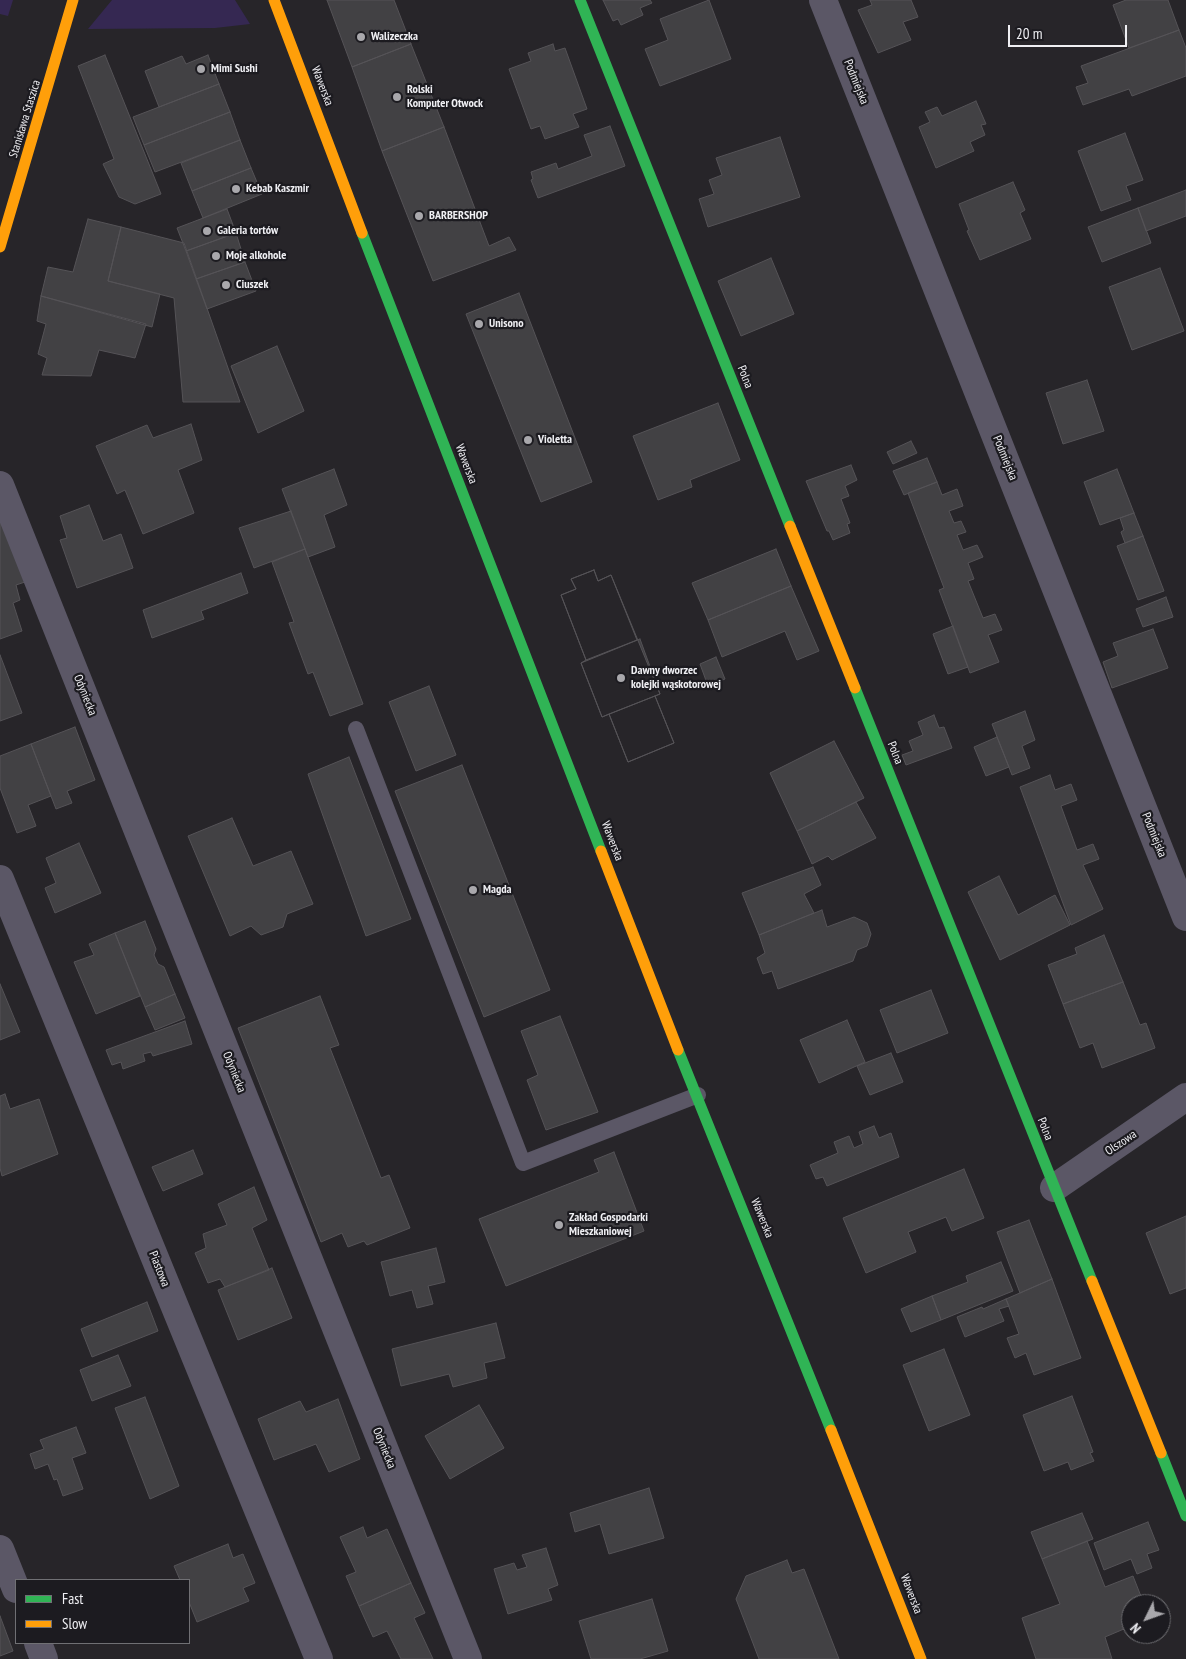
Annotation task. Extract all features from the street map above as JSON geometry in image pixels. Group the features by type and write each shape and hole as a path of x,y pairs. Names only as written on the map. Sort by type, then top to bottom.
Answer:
{"street":[{"name":"Stanisława Staszica","path":"0,247 74,0"},
{"name":"Polna","path":"580,0 1186,1516"},
{"name":"Podmiejska","path":"823,0 1186,917"},
{"name":"Wawerska","path":"269,3 286,31 401,336 664,1013 921,1659"},
{"name":"Stanisława Staszica","path":"66,27 86,7"},
{"name":"Odyniecka","path":"0,485 468,1659"},
{"name":"Piastowa","path":"0,879 319,1659"},
{"name":"Olszowa","path":"1054,1188 1186,1097"},
{"path":"0,1549 15,1587"},
{"path":"38,1644 44,1659"}],"lane":[{"path":"356,729 523,1163 698,1095"}],"shaded area":[{"path":"0,0 13,0 8,16 0,14"},
{"path":"112,0 235,0 250,24 215,28 88,29"}],"building":[{"path":"327,0 394,0 411,44 352,67"},
{"path":"603,0 650,0 652,3 640,8 643,15 621,25 618,19 613,21"},
{"path":"709,0 731,59 660,86 645,49 668,40 660,19"},
{"path":"870,0 911,0 918,17 903,22 911,40 878,53 858,10 872,5"},
{"path":"1126,0 1168,0 1179,30 1129,48 1113,5"},
{"path":"1179,30 1186,48 1186,76 1132,96 1129,89 1083,105 1076,87 1088,83 1081,66"},
{"name":"Rolski Komputer Otwock","path":"411,44 444,127 382,151 352,67"},
{"path":"553,44 555,51 565,48 587,109 573,114 579,127 545,139 540,126 531,129 509,69 531,61 528,53"},
{"path":"105,55 161,194 135,204 119,197 103,164 114,159 78,66"},
{"path":"208,55 219,84 159,107 145,71 182,56 186,64"},
{"path":"219,84 230,112 144,145 133,117"},
{"path":"976,101 986,124 981,125 985,135 970,142 974,151 936,168 919,127 930,122 925,112 937,107 942,116"},
{"path":"230,112 240,140 155,172 144,145"},
{"path":"610,126 625,166 538,198 531,180 533,179 531,172 556,163 558,169 592,156 584,135"},
{"path":"444,127 489,246 509,237 516,250 433,281 382,151"},
{"path":"1125,133 1143,180 1126,186 1131,200 1101,211 1078,151"},
{"path":"780,137 800,197 708,227 699,199 714,194 709,180 722,175 716,158"},
{"path":"240,140 251,168 192,191 181,163"},
{"path":"251,168 262,194 203,218 192,191"},
{"path":"1013,182 1025,210 1020,213 1031,239 980,260 967,231 969,230 959,204"},
{"path":"1186,190 1186,216 1146,231 1138,208"},
{"path":"1138,208 1151,243 1102,262 1088,227"},
{"name":"Galeria tortów","path":"227,209 236,233 186,251 177,228"},
{"path":"88,219 121,227 108,281 160,294 152,327 41,296 48,267 73,272"},
{"path":"121,227 184,243 240,402 183,402 174,298 108,281"},
{"name":"Moje alkohole","path":"236,233 245,262 196,279 186,251"},
{"path":"771,258 794,314 741,336 718,281"},
{"name":"Ciuszek","path":"245,262 256,291 207,309 196,279"},
{"path":"1160,268 1184,331 1132,350 1109,287"},
{"path":"519,293 592,482 541,502 466,314"},
{"path":"41,296 146,324 135,358 99,350 91,376 42,375 47,358 38,354 46,324 37,321"},
{"path":"277,346 304,411 258,433 231,366"},
{"path":"1087,380 1104,431 1063,444 1046,393"},
{"path":"718,403 740,460 690,480 692,487 658,500 633,436"},
{"path":"191,424 202,460 178,470 194,513 143,534 125,490 117,494 96,446 147,425 153,438"},
{"path":"911,441 917,453 893,464 887,452"},
{"path":"927,458 937,482 904,495 893,471"},
{"path":"851,465 857,480 845,486 849,496 841,499 850,523 847,524 850,533 833,540 829,531 827,531 806,481"},
{"path":"334,469 347,505 324,515 335,547 308,557 282,489"},
{"path":"1117,469 1134,513 1100,525 1084,482"},
{"path":"937,482 942,495 957,489 963,506 949,511 954,523 961,521 966,532 957,535 963,550 977,545 983,557 968,563 974,579 968,581 983,618 995,614 1002,630 988,635 999,662 970,673 939,590 944,588 908,493"},
{"path":"0,503 25,582 16,585 20,600 13,603 22,631 0,639"},
{"path":"89,505 103,541 121,534 133,568 77,588 60,540 67,538 60,516"},
{"path":"291,511 305,549 254,568 239,528"},
{"path":"1134,513 1143,536 1125,543 1121,532 1124,530 1120,518"},
{"path":"1143,536 1164,591 1138,600 1117,546"},
{"path":"305,549 363,704 330,716 313,672 308,674 289,623 294,622 272,562"},
{"path":"776,549 791,586 708,620 692,583"},
{"path":"594,570 598,581 611,575 637,640 586,660 561,595 576,589 571,579"},
{"name":"Dawny dworzec kolejki wąskotorowej","path":"594,570 598,581 611,575 660,694 655,696 674,743 628,762 609,714 602,717 581,663 586,660 561,595 576,589 571,579"},
{"path":"241,573 248,593 201,611 204,619 152,638 143,610"},
{"path":"791,586 819,651 797,660 785,631 722,657 708,620"},
{"path":"1166,597 1173,617 1143,627 1136,609"},
{"path":"953,626 968,667 948,674 933,634"},
{"path":"1153,629 1168,668 1112,688 1103,662 1118,656 1113,643"},
{"path":"640,639 660,694 602,717 581,663"},
{"path":"0,655 22,713 0,721"},
{"path":"716,657 725,679 708,686 700,664"},
{"path":"429,686 456,755 416,771 389,702"},
{"path":"655,696 674,743 628,762 609,714"},
{"path":"1025,711 1035,740 1022,746 1030,768 1012,775 992,724"},
{"path":"934,715 939,728 944,727 952,748 906,765 902,755 913,751 909,741 923,735 918,722"},
{"path":"75,727 95,780 67,791 72,803 56,809 31,744"},
{"path":"997,737 1009,767 986,776 974,747"},
{"path":"834,741 864,798 797,831 770,773"},
{"path":"31,744 51,796 28,805 36,826 17,833 0,788 0,756"},
{"path":"349,757 411,919 366,936 308,774"},
{"name":"Magda","path":"462,765 550,990 484,1017 395,791"},
{"path":"1050,775 1055,790 1071,784 1077,800 1061,806 1077,850 1093,844 1099,859 1083,865 1103,909 1071,925 1020,787"},
{"path":"856,802 876,838 832,860 828,856 812,864 797,831"},
{"path":"232,818 253,866 291,851 313,904 287,914 283,927 261,935 251,926 230,936 188,836"},
{"path":"79,843 101,893 55,913 45,888 56,883 46,858"},
{"path":"813,867 821,885 804,894 814,913 759,935 742,893"},
{"path":"999,876 1018,915 1055,895 1070,925 1000,960 968,892"},
{"path":"822,910 827,927 854,917 867,923 871,934 867,946 857,950 853,961 778,989 772,971 763,974 757,958 765,953 759,935"},
{"path":"145,921 156,949 154,955 158,964 164,967 175,994 145,1007 115,933"},
{"path":"115,933 140,996 96,1014 74,962 94,955 89,944"},
{"path":"1104,935 1123,982 1063,1004 1048,965 1077,954 1075,948"},
{"path":"1123,982 1140,1025 1146,1023 1155,1048 1102,1068 1093,1043 1080,1048 1063,1004"},
{"path":"0,984 20,1032 0,1040"},
{"path":"931,990 948,1033 897,1053 880,1010"},
{"path":"175,994 185,1018 155,1030 145,1007"},
{"path":"320,996 339,1045 330,1048 381,1178 389,1175 410,1228 367,1245 364,1241 348,1247 342,1233 321,1242 238,1028"},
{"path":"560,1016 598,1112 546,1130 527,1080 538,1075 521,1031"},
{"path":"847,1020 865,1062 819,1083 800,1040"},
{"path":"185,1021 192,1044 153,1056 151,1052 143,1054 145,1061 123,1069 121,1062 112,1065 106,1050"},
{"path":"891,1053 903,1082 870,1095 857,1066"},
{"path":"5,1094 10,1109 39,1099 58,1154 2,1176 0,1168 0,1096"},
{"path":"874,1126 879,1138 891,1133 899,1157 827,1186 823,1177 816,1179 810,1165 838,1153 834,1142 849,1136 854,1148 863,1144 859,1132"},
{"path":"193,1150 203,1174 163,1191 152,1167"},
{"path":"614,1152 644,1231 506,1286 479,1219 599,1172 594,1160"},
{"path":"964,1169 984,1218 952,1231 946,1217 908,1232 916,1252 866,1273 843,1218"},
{"path":"254,1187 267,1220 252,1228 269,1270 225,1287 220,1279 208,1283 195,1253 206,1248 203,1234 227,1225 218,1204"},
{"path":"1186,1216 1186,1288 1170,1294 1146,1233"},
{"path":"1029,1220 1052,1279 1020,1293 997,1232"},
{"path":"436,1248 445,1282 428,1286 433,1304 417,1308 412,1290 390,1296 381,1262"},
{"path":"1001,1262 1013,1291 941,1320 932,1296 968,1282 966,1276"},
{"path":"272,1268 292,1318 238,1340 218,1290"},
{"path":"1052,1279 1081,1358 1034,1375 1026,1353 1015,1358 1007,1338 1019,1334 1006,1299"},
{"path":"932,1296 941,1320 911,1332 901,1309"},
{"path":"1006,1299 1009,1306 999,1309 1004,1321 965,1337 957,1317"},
{"path":"147,1302 158,1331 92,1357 81,1329"},
{"path":"496,1323 505,1358 484,1363 487,1378 453,1387 449,1374 401,1386 392,1349"},
{"path":"944,1349 970,1415 929,1431 903,1365"},
{"path":"118,1355 131,1386 92,1401 80,1370"},
{"path":"1072,1396 1093,1452 1090,1453 1094,1461 1071,1470 1068,1462 1044,1471 1023,1415"},
{"path":"145,1397 179,1486 150,1499 115,1408"},
{"path":"338,1399 360,1459 329,1472 316,1444 274,1460 258,1419 300,1401 306,1412"},
{"path":"479,1405 504,1448 450,1479 425,1436"},
{"path":"76,1427 86,1453 72,1458 83,1489 63,1496 57,1479 54,1480 48,1464 35,1469 30,1454 44,1449 40,1440"},
{"path":"649,1488 664,1538 609,1554 600,1524 575,1532 570,1513"},
{"path":"1082,1513 1093,1539 1042,1559 1031,1532"},
{"path":"1148,1522 1159,1550 1147,1554 1152,1568 1137,1574 1131,1559 1104,1570 1094,1543"},
{"path":"363,1527 367,1538 387,1529 411,1583 359,1606 346,1576 356,1572 340,1537"},
{"path":"1087,1541 1105,1587 1133,1576 1140,1594 1121,1594 1121,1630 1105,1637 1112,1659 1036,1659 1022,1618 1060,1604 1042,1559"},
{"path":"228,1544 233,1558 243,1554 255,1583 243,1588 249,1601 197,1622 190,1604 190,1579 180,1579 174,1566"},
{"path":"546,1548 558,1585 548,1589 552,1600 508,1614 494,1569 514,1563 517,1570 527,1567 522,1555"},
{"path":"787,1560 792,1573 804,1569 839,1659 759,1659 736,1599 746,1576"},
{"path":"411,1583 425,1613 414,1618 433,1659 401,1659 387,1631 373,1637 359,1606"},
{"path":"652,1599 668,1651 640,1659 591,1659 579,1621"},
{"path":"0,1616 13,1651 0,1656"}],"traffic: fast":[{"path":"580,0 790,526"},
{"path":"362,233 601,851"},
{"path":"855,688 1092,1281"},
{"path":"678,1050 831,1430"},
{"path":"1161,1453 1186,1516"}],"traffic: slow":[{"path":"0,247 73,0"},
{"path":"274,0 362,233"},
{"path":"790,526 855,688"},
{"path":"601,851 678,1050"},
{"path":"1092,1281 1161,1453"},
{"path":"831,1430 921,1659"}],"place":[{"name":"Walizeczka","path":"361,37"},
{"name":"Mimi Sushi","path":"201,69"},
{"name":"Rolski Komputer Otwock","path":"397,97"},
{"name":"Kebab Kaszmir","path":"236,189"},
{"name":"BARBERSHOP","path":"419,216"},
{"name":"Galeria tortów","path":"207,231"},
{"name":"Moje alkohole","path":"216,256"},
{"name":"Ciuszek","path":"226,285"},
{"name":"Unisono","path":"479,324"},
{"name":"Violetta","path":"528,440"},
{"name":"Dawny dworzec kolejki wąskotorowej","path":"621,678"},
{"name":"Magda","path":"473,890"},
{"name":"Zakład Gospodarki Mieszkaniowej","path":"559,1225"}]}
